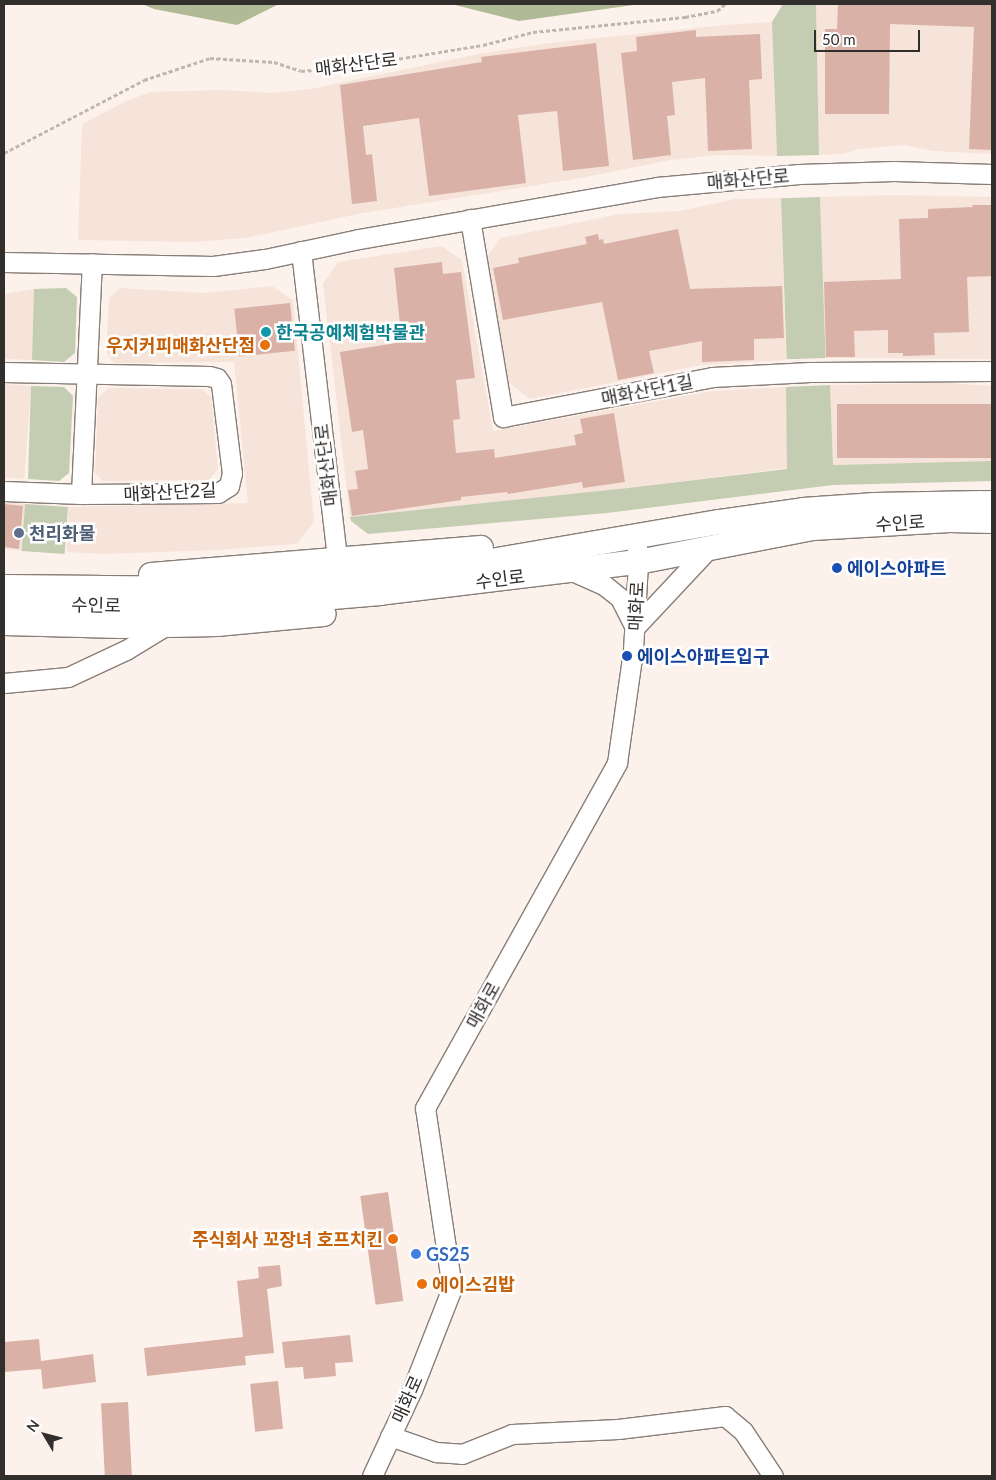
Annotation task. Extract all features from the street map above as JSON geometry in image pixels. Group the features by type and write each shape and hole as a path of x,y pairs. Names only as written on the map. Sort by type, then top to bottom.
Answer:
{"main road":[{"name":"수인로","path":"4,604 214,607 380,593 566,559 636,536 803,510 875,505 992,503"},
{"name":"수인로","path":"4,587 215,588 566,559 638,562 813,528 950,520 992,521"},
{"path":"4,572 138,576 523,545 566,559"},
{"path":"4,623 121,626 218,624 316,615 525,591 566,559"}],"street":[{"name":"매화산단로","path":"4,262 213,266 265,259 657,186 799,174 894,171 992,174"},
{"name":"매화산단1길","path":"470,220 503,417 712,377 810,372 992,371"},
{"name":"매화산단로","path":"300,251 337,560"},
{"path":"81,494 92,263"},
{"name":"매화산단2길","path":"4,372 88,372 209,376 217,378 221,384 232,473 229,486 218,493 81,494 4,491"},
{"name":"매화로","path":"372,1476 412,1390 452,1288 425,1108 617,763 635,627 638,562 636,536"},
{"path":"566,559 620,598 635,627 708,548"},
{"path":"4,684 68,677 126,650 167,625"},
{"path":"390,1436 436,1452 462,1454 512,1434 618,1429 725,1416 744,1432 773,1476"}],"path":[{"name":"매화산단로","path":"4,153 144,80 210,58 274,62 301,70 348,67 483,45 533,32 685,17 717,11 725,4"}],"shaded area":[{"path":"816,4 992,4 992,154 933,151 905,145 859,149 843,154 819,155"},
{"path":"772,22 777,156 717,155 671,160 581,178 363,213 246,238 192,242 78,240 82,124 126,101 151,92 222,90 272,93 311,89 478,54 549,43 724,25"},
{"path":"895,195 992,197 992,359 826,358 820,197"},
{"path":"781,198 786,360 702,365 530,399 509,383 486,259 500,238 620,214 680,211 735,199"},
{"path":"442,246 462,260 493,431 712,391 786,387 788,468 628,488 350,517 323,284 338,262"},
{"path":"272,286 293,300 314,522 297,544 218,550 103,554 67,552 68,507 248,503 234,362 114,363 106,352 109,298 120,288 205,293"},
{"path":"34,289 32,360 4,359 4,294"},
{"path":"947,383 992,386 992,461 833,465 830,385"},
{"path":"4,384 31,386 24,479 4,477"},
{"path":"108,388 202,389 211,397 218,469 209,480 103,481 95,473 98,398"},
{"path":"4,502 25,504 23,551 4,549"}],"green space":[{"path":"142,4 279,4 237,25 154,9"},
{"path":"451,4 641,4 519,21"},
{"path":"783,4 816,4 819,155 777,156 772,22"},
{"path":"820,197 826,358 787,359 781,198"},
{"path":"66,288 77,297 75,353 64,362 32,360 34,289"},
{"path":"830,385 833,465 992,461 992,481 833,485 607,513 368,534 351,521 350,517 628,488 787,469 786,387"},
{"path":"31,386 64,387 73,396 69,473 59,481 28,479"},
{"path":"25,504 68,507 65,554 22,551"}],"building":[{"path":"838,4 992,4 992,150 969,149 974,27 890,24 889,114 825,114 825,29 837,29"},
{"path":"696,30 696,37 760,34 762,79 749,80 752,149 708,151 705,78 672,82 675,115 667,116 671,155 633,160 621,53 637,51 636,37"},
{"path":"596,43 609,166 563,171 557,111 518,115 526,183 429,196 419,118 363,126 366,155 372,154 377,201 352,204 340,85 482,62 481,57"},
{"path":"972,205 992,205 992,276 967,277 969,332 934,333 935,355 903,356 903,353 888,353 888,330 854,331 855,357 826,357 824,282 901,279 899,219 928,218 928,209 973,207"},
{"path":"678,229 690,289 782,286 784,338 754,339 754,360 702,362 702,341 649,351 654,373 618,380 602,302 503,320 493,268 519,263 518,258 587,244 585,237 598,234 599,240 603,239 604,244"},
{"path":"442,262 443,274 461,272 475,378 456,380 460,419 453,420 456,453 494,449 495,458 576,445 574,435 583,433 580,419 614,413 625,482 583,488 582,482 508,494 507,492 461,497 461,500 352,516 348,490 358,489 355,471 368,469 363,430 352,432 340,352 402,342 394,268"},
{"path":"290,303 295,351 239,357 234,309"},
{"path":"837,404 992,404 992,458 837,458"},
{"path":"4,504 23,506 19,549 4,547"},
{"path":"388,1192 403,1301 376,1305 360,1196"},
{"path":"280,1265 282,1286 267,1289 274,1353 245,1356 246,1365 147,1376 144,1348 243,1337 237,1281 259,1278 258,1267"},
{"path":"350,1335 353,1362 335,1363 336,1376 304,1379 303,1367 285,1368 282,1342"},
{"path":"39,1339 41,1361 93,1354 96,1382 43,1389 41,1369 4,1372 4,1342"},
{"path":"278,1381 283,1429 255,1432 250,1384"},
{"path":"128,1402 132,1476 105,1476 101,1403"}],"place":[{"name":"한국공예체험박물관","path":"266,332"},
{"name":"우지커피매화산단점","path":"265,345"},
{"name":"천리화물","path":"19,533"},
{"name":"에이스아파트","path":"837,568"},
{"name":"에이스아파트입구","path":"627,656"},
{"name":"주식회사 꼬장녀 호프치킨","path":"393,1239"},
{"name":"GS25","path":"416,1254"},
{"name":"에이스김밥","path":"422,1284"}]}
